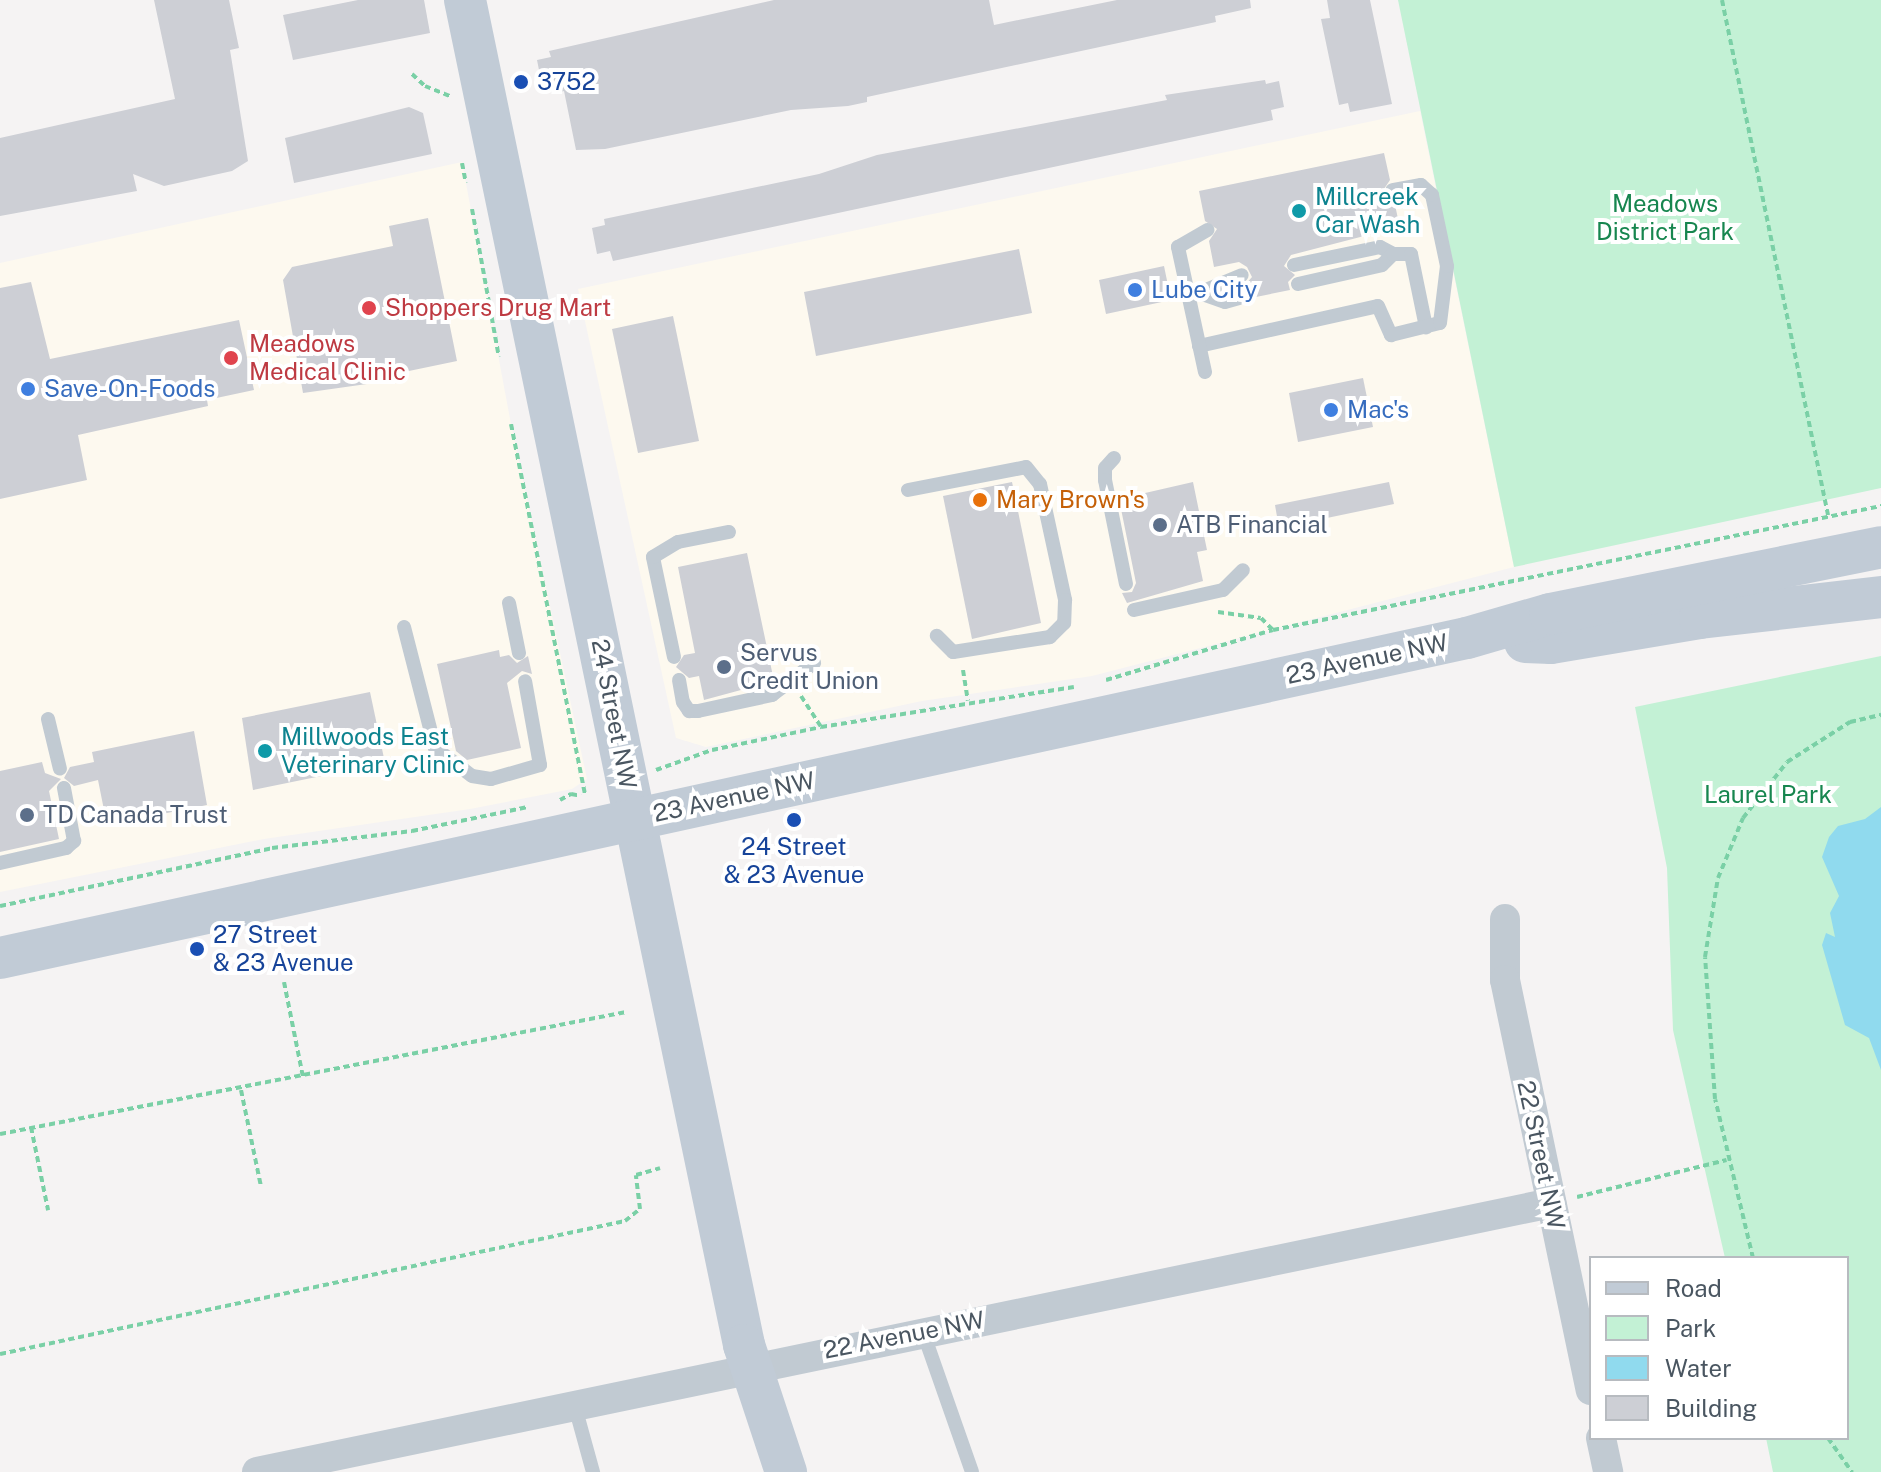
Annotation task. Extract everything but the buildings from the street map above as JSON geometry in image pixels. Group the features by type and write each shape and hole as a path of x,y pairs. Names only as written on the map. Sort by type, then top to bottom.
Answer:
{"main road":[{"name":"24 Street NW","path":"465,0 749,1366 786,1472"},
{"name":"23 Avenue NW","path":"0,958 1467,638 1550,614 1881,547"},
{"name":"23 Avenue NW","path":"1467,638 1551,643 1700,618 1881,597"}],"street":[{"name":"22 Street NW","path":"1505,919 1505,980 1589,1381"},
{"name":"22 Avenue NW","path":"257,1472 574,1402 1551,1203"},
{"path":"1601,1440 1608,1472"}],"lane":[{"path":"1199,346 1378,306 1391,335 1440,323 1447,266 1432,195 1421,185 1392,190"},
{"path":"1205,372 1199,346 1196,296 1178,247 1207,230"},
{"path":"1294,265 1380,247 1393,254 1411,254 1426,327"},
{"path":"1298,284 1382,265 1393,254"},
{"path":"1196,296 1222,280 1242,275"},
{"path":"1196,296 1225,302 1246,296"},
{"path":"1114,458 1105,468 1105,480 1126,584"},
{"path":"908,490 1026,467 1040,484 1065,600 1064,623 1050,637 960,652 945,649 937,636"},
{"path":"674,657 653,557 678,542 729,532"},
{"path":"1134,610 1211,595 1234,583 1243,570"},
{"path":"509,603 519,653"},
{"path":"404,627 435,748 472,776 491,779 540,765 525,681"},
{"path":"679,680 689,711 772,695 793,684 814,663"},
{"path":"48,719 60,769"},
{"path":"0,863 66,848 74,841 64,788"},
{"path":"923,1332 972,1472"},
{"path":"574,1402 593,1472"}],"path":[{"path":"1722,0 1828,515"},
{"path":"412,74 425,86 450,96"},
{"path":"472,209 499,357"},
{"path":"511,424 586,784 585,798 571,794 553,803"},
{"path":"1093,684 1273,630 1407,600 1881,506"},
{"path":"1211,595 1220,616 1261,618 1273,630"},
{"path":"960,652 968,702"},
{"path":"793,684 821,727"},
{"path":"665,766 712,750 821,727 1079,687"},
{"path":"1752,1256 1726,1160 1715,1099 1705,957 1718,878 1743,818 1787,762 1850,722 1881,715"},
{"path":"0,906 272,848 412,831 542,804"},
{"path":"284,982 303,1077"},
{"path":"0,1134 195,1094 241,1090 626,1012"},
{"path":"241,1090 261,1187"},
{"path":"31,1127 48,1210"},
{"path":"1551,1203 1726,1160"},
{"path":"0,1354 625,1221 640,1209 636,1175 660,1168"},
{"path":"1829,1440 1852,1471"}],"shaded area":[{"path":"1420,111 1514,567 1092,676 922,701 706,747 676,738 578,289"},
{"path":"462,162 511,424 587,779 572,789 470,809 264,839 0,892 0,263"}],"green space":[{"name":"Meadows District Park","path":"1398,0 1881,0 1881,488 1514,567"},
{"name":"Laurel Park","path":"1881,656 1881,1472 1773,1472 1766,1440 1849,1440 1849,1256 1725,1256 1673,1030 1667,868 1635,707"}],"water":[{"path":"1881,807 1881,1070 1869,1038 1845,1025 1822,945 1826,933 1835,937 1830,913 1839,896 1822,857 1829,837 1838,826 1865,819"}],"place":[{"name":"3752","path":"521,82"},
{"name":"Millcreek Car Wash","path":"1299,211"},
{"name":"Lube City","path":"1135,290"},
{"name":"Shoppers Drug Mart","path":"369,308"},
{"name":"Meadows Medical Clinic","path":"231,358"},
{"name":"Save-On-Foods","path":"28,389"},
{"name":"Mac's","path":"1331,410"},
{"name":"Mary Brown's","path":"980,500"},
{"name":"ATB Financial","path":"1160,525"},
{"name":"Servus Credit Union","path":"724,667"},
{"name":"Millwoods East Veterinary Clinic","path":"265,751"},
{"name":"TD Canada Trust","path":"27,815"},
{"name":"24 Street & 23 Avenue","path":"794,820"},
{"name":"27 Street & 23 Avenue","path":"197,949"}]}
